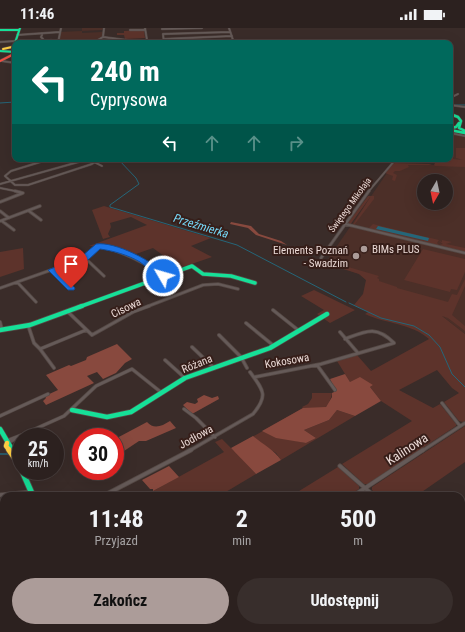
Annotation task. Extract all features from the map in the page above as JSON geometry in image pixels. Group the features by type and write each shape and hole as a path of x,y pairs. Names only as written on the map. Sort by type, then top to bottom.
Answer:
{"street":[{"path":"59,40 61,28"},
{"path":"103,37 104,28"},
{"path":"192,28 194,38"},
{"path":"202,28 162,29 164,39 232,36"},
{"path":"229,28 233,40"},
{"path":"130,30 145,29 146,40"},
{"path":"1,30 18,30 42,35 60,32"},
{"path":"16,40 18,30"},
{"path":"163,34 230,32"},
{"path":"42,35 41,37 43,39"},
{"path":"98,40 103,37 124,40"},
{"path":"0,42 12,47"},
{"path":"1,50 12,48"},
{"path":"1,50 10,52 12,50"},
{"path":"1,61 12,50"},
{"path":"1,61 12,62"},
{"path":"453,96 458,94"},
{"path":"453,105 465,107"},
{"path":"453,116 459,120 456,126 453,128"},
{"path":"453,116 460,118 461,121 459,128 465,132"},
{"path":"453,130 465,132"},
{"path":"453,133 465,132"},
{"path":"40,162 11,171 5,176 18,186 28,185 94,162 102,166"},
{"path":"0,184 79,162"},
{"name":"Świętego Mikołaja","path":"321,258 392,162"},
{"path":"58,169 65,173"},
{"path":"0,188 23,193 0,202"},
{"path":"1,221 40,206"},
{"path":"29,210 42,220"},
{"path":"0,211 9,218"},
{"path":"1,221 14,230"},
{"path":"345,224 465,253"},
{"path":"0,288 85,258 99,246 116,249 132,255 142,260 163,276"},
{"path":"85,258 104,276"},
{"path":"0,322 1,330 28,325 68,312 192,266 203,274 231,276 255,283"},
{"path":"52,270 71,288"},
{"path":"17,282 36,302"},
{"name":"Cisowa","path":"86,330 92,335 133,312 203,285 218,284 238,289"},
{"path":"273,310 298,330"},
{"path":"40,349 86,330 68,312"},
{"name":"Różana","path":"72,410 101,417 123,415 131,412 185,378 274,346 298,330 328,314"},
{"path":"246,323 274,346"},
{"path":"28,325 34,343 54,368"},
{"path":"316,365 394,343 380,331 372,329 345,339"},
{"path":"340,332 358,353"},
{"path":"219,335 241,357 247,368"},
{"path":"192,347 213,367"},
{"path":"165,360 185,378"},
{"name":"Kokosowa","path":"255,377 316,365 335,390"},
{"path":"6,442 15,441 24,434 64,416 96,386 132,369 162,393"},
{"name":"Jodłowa","path":"110,492 215,437 253,414 260,406 264,395 263,389 250,372"},
{"path":"0,416 48,394"},
{"path":"442,403 460,426"},
{"path":"184,409 196,418 215,437"},
{"name":"Kalinowa","path":"359,492 465,423"},
{"path":"0,429 8,450 16,460 31,492"},
{"path":"340,466 370,492"}],"shaded area":[{"path":"82,28 103,28 102,30 82,31"},
{"path":"144,30 145,38 125,39 124,35 117,35 117,33 124,33 124,31"},
{"path":"60,32 102,32 102,37 98,40 59,40"},
{"path":"453,135 465,137 465,164 395,162 453,162"},
{"path":"456,148 465,148 465,167 435,166 435,163 398,162 453,162 453,159 463,160 456,158"},
{"path":"392,164 432,165 408,165 409,167 393,173 397,175 395,181 392,180 393,176 385,173"},
{"path":"405,164 465,166 465,334 441,315 366,280 359,274 326,262 389,170"},
{"path":"368,196 371,196 350,225 348,224 348,223"},
{"path":"371,196 374,196 374,199 354,225 369,228 373,224 439,240 437,243 439,245 443,244 439,241 442,242 442,240 452,242 446,244 465,248 465,252 352,226"},
{"path":"104,206 211,238 191,246 212,257 180,268 153,248 133,255 109,247 89,246 147,225 131,217 110,223 111,227 108,234 110,237 103,239 92,210"},
{"path":"231,222 251,226 259,234 281,241 287,245 256,235 248,228 230,224"},
{"path":"23,248 24,269 0,277 0,252"},
{"path":"423,249 465,259 465,272 457,290 451,289 450,292 404,280"},
{"path":"321,259 379,276 377,278 379,281 397,288 448,302 452,294 457,295 465,279 465,286 452,315 465,326 465,331 448,318 442,316 465,334 465,421 459,421 444,402 459,393 452,388 437,370 399,390 433,408 440,404 456,426 368,484 364,484 342,464 412,421 381,401 370,387 373,385 350,382 337,361 357,355 371,371 429,339 414,330 365,314 368,312 354,305 363,294 366,280 359,274 321,262"},
{"path":"314,290 355,310 330,323 317,314 324,310 301,296"},
{"path":"117,344 132,359 125,363 116,373 103,379 97,372 87,376 94,383 46,405 43,401 46,398 45,396 58,390 46,375 69,365 71,366 86,360 87,357"},
{"path":"345,374 350,382 360,377 373,385 370,387 381,401 355,416 337,410 329,420 304,430 316,438 306,443 276,438 262,431 303,408 326,407 332,397 332,393 336,391 330,379"},
{"path":"312,393 332,393 322,412 292,440 306,443 316,438 304,430 329,420 337,410 355,416 281,460 276,453 263,445 241,458 256,474 226,492 151,492 224,452 215,442 222,439 234,451 245,441 303,408 302,407 308,404 312,398"},
{"path":"204,395 212,398 218,396 219,399 192,414 183,405 187,402 195,404 198,402 197,399"},
{"path":"170,421 176,428 146,441 139,441 124,451 124,434 147,422 155,427 161,426"},
{"path":"465,426 465,462 422,492 374,492 372,487"},
{"path":"253,436 281,460 256,474 231,448"},
{"path":"169,466 179,477 153,491 153,489 150,489 142,480"},
{"path":"338,467 359,486 359,489 354,492 297,492"}],"water":[{"path":"378,226 429,238 428,241 376,229"}],"waterway":[{"path":"0,103 12,102"},
{"path":"453,105 465,105"},
{"name":"Przeźmierka","path":"121,162 136,178 139,184 110,205 110,207 237,245 346,302"},
{"name":"Przeźmierka","path":"349,303 381,318 414,326 429,335 440,347 452,374 465,387"},
{"path":"0,454 8,454"}],"traffic: fast":[{"path":"16,40 20,28"},
{"path":"0,30 19,30"},
{"path":"0,51 12,52"},
{"path":"453,115 458,117 461,121 459,128 465,131"},
{"path":"453,128 456,127 459,123"},
{"path":"453,131 465,133"},
{"path":"0,330 30,325 192,266 203,274 231,276 255,283"},
{"path":"72,410 107,417 131,412 185,378 270,348 327,314"},
{"path":"0,429 7,443 12,449 31,492"}],"traffic: slow":[{"path":"3,49 12,47"},
{"path":"7,443 6,446 12,454"}],"traffic: jam":[{"path":"0,61 12,55"}],"place":[{"name":"BIMs PLUS","path":"364,249"},
{"name":"Elements Poznań - Swadzim","path":"356,256"}],"route":[{"path":"71,288 52,270 85,258 99,246 116,249 132,255 142,260 163,276"}]}
